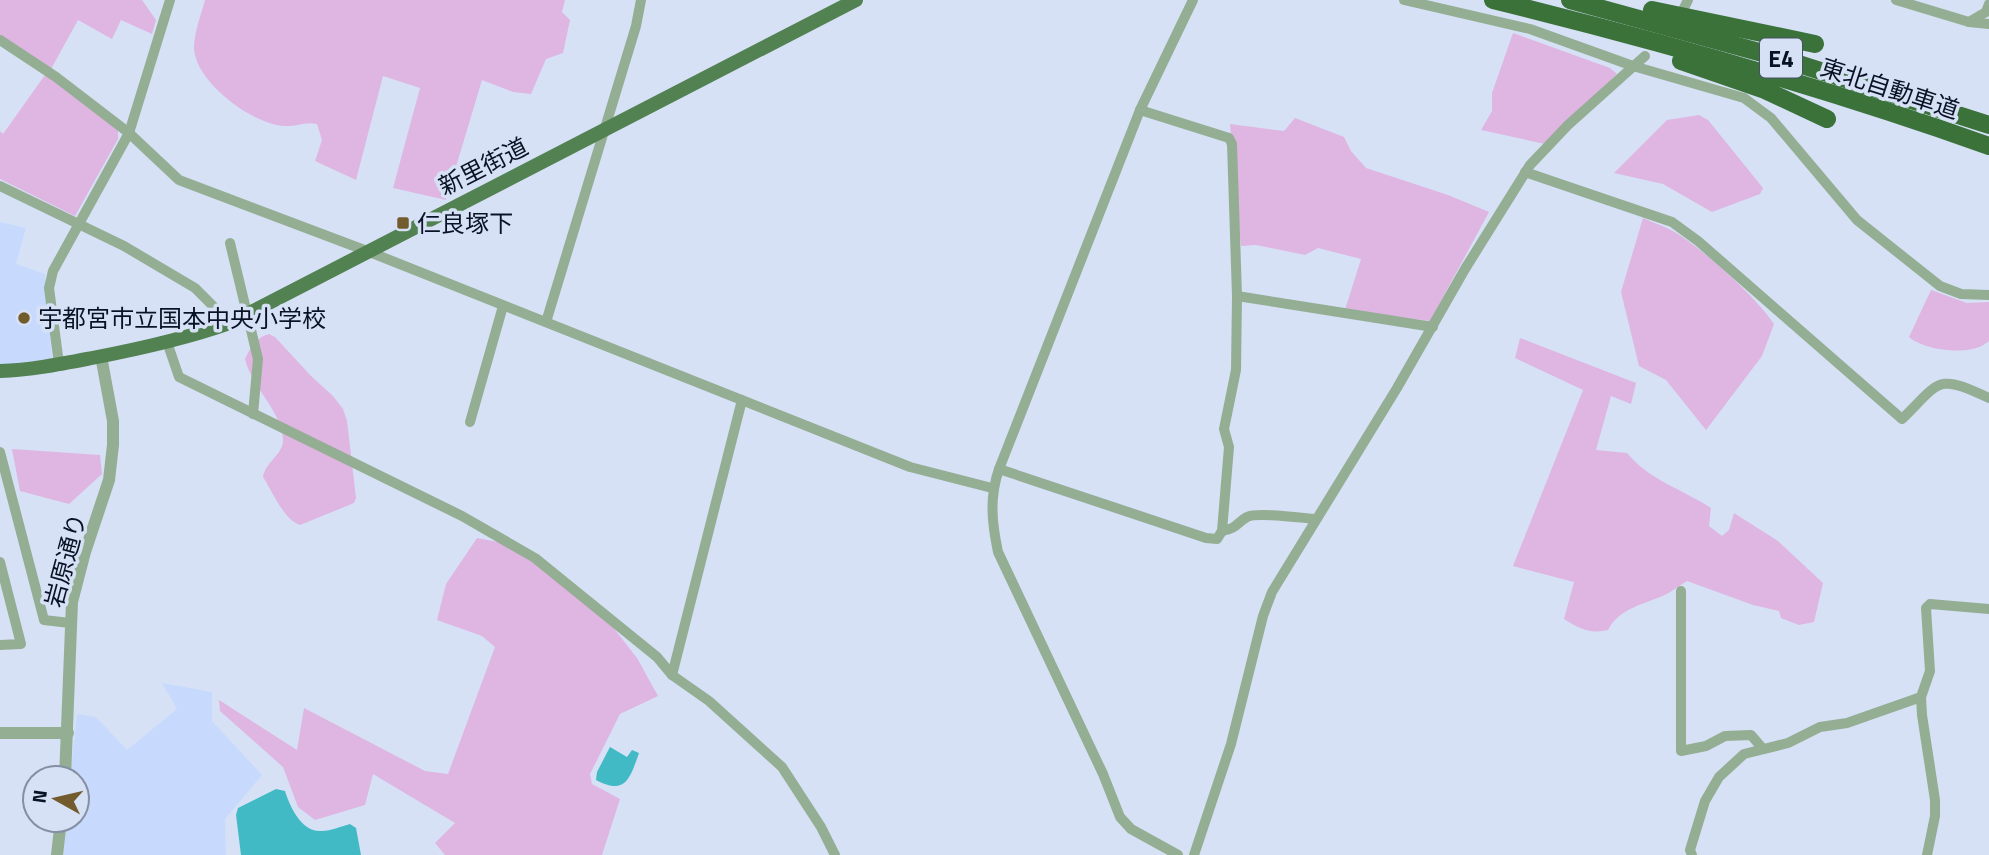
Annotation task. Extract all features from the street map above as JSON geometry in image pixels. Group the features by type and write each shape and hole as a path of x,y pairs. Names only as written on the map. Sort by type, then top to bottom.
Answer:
{"highway":[{"name":"東北自動車道","path":"1493,0 1772,75 1989,146"},
{"name":"東北自動車道","path":"1570,0 1741,46 1989,125"},
{"path":"1608,0 1815,44"},
{"path":"1597,26 1647,49 1765,90 1827,119"}],"main road":[{"name":"新里街道","path":"0,371 101,356 167,342 230,323 856,0"}],"street":[{"path":"59,364 49,288 53,271 129,133 170,0"},
{"path":"546,322 636,26 641,0"},
{"path":"1178,855 1131,829 1120,817 1104,774 998,552 992,520 992,488 1140,110 1193,0"},
{"path":"1404,0 1530,29 1633,66 1744,98 1771,118 1857,220 1940,286 1961,294 1989,295"},
{"path":"1896,0 1969,22 1989,24"},
{"path":"1969,22 1986,12 1989,4"},
{"path":"0,40 56,77 129,133 178,180 367,251 910,467 992,488"},
{"path":"1195,855 1231,744 1263,616 1272,592 1525,172 1568,125 1645,56"},
{"path":"999,470 1195,535 1217,539 1222,531 1229,447 1224,429 1236,370 1237,296 1232,144 1229,138 1140,110"},
{"path":"1525,172 1672,222 1698,241 1902,419 1936,386 1946,382 1958,384 1989,398"},
{"path":"0,186 80,224 195,288 230,323"},
{"path":"230,243 258,366 253,414"},
{"path":"1237,296 1433,327"},
{"path":"470,422 503,306"},
{"path":"167,342 179,377 462,516 535,558 657,657 672,675 709,701 782,767 821,827 835,855"},
{"name":"岩原通り","path":"66,764 70,623 77,580 109,480 113,445 110,395 101,356"},
{"path":"672,675 741,400"},
{"path":"0,452 44,620 70,623"},
{"path":"1222,531 1234,528 1248,517 1317,519"},
{"path":"0,562 21,643 0,645"},
{"path":"1681,591 1681,751 1706,746 1725,736 1751,735 1763,749"},
{"path":"1927,855 1935,816 1935,800 1928,765 1921,697 1930,671 1926,608 1930,604 1989,609"},
{"path":"1692,855 1690,850 1705,801 1719,776 1744,754 1788,743 1820,727 1847,723 1921,697"},
{"path":"0,733 68,733"},
{"path":"57,855 59,834"}],"shaded area":[{"path":"0,0 142,0 156,20 152,34 121,20 112,39 78,20 51,69 0,37"},
{"path":"205,0 565,0 562,12 570,20 563,53 546,59 531,94 513,92 482,80 446,200 393,188 420,88 383,76 356,180 315,161 322,140 317,124 289,126 272,124 257,118 228,99 204,74 194,48"},
{"path":"1513,33 1610,68 1617,74 1545,144 1481,130 1492,111 1492,93"},
{"path":"45,75 118,127 118,139 75,216 0,179 0,131 3,134"},
{"path":"1699,115 1708,120 1763,188 1760,194 1712,212 1663,184 1614,173 1667,120"},
{"path":"1295,118 1344,137 1351,151 1366,168 1448,195 1489,212 1430,321 1345,310 1361,259 1318,248 1305,255 1256,245 1241,246 1230,124 1284,131"},
{"path":"1643,218 1674,232 1702,252 1743,288 1774,324 1762,356 1706,430 1666,380 1639,366 1621,292"},
{"name":"宇都宮市立国本中央小学校","path":"0,222 26,228 16,264 45,274 52,361 0,366"},
{"path":"1931,290 1967,303 1989,302 1989,341 1972,349 1949,350 1926,346 1909,337"},
{"path":"269,334 333,396 343,409 347,421 356,498 354,503 300,525 283,511 263,477 281,449 283,439 277,419 253,379 245,359 254,344"},
{"path":"1520,338 1636,383 1631,404 1611,396 1596,450 1627,453 1645,470 1711,508 1709,526 1722,536 1729,530 1734,513 1778,541 1823,583 1814,622 1799,625 1781,618 1779,611 1753,605 1687,581 1667,594 1626,611 1608,630 1585,630 1564,619 1574,582 1513,566 1583,390 1515,358"},
{"path":"12,449 100,455 102,474 69,504 20,491"},
{"path":"477,538 503,543 551,570 609,622 637,658 658,696 620,714 590,774 592,784 620,799 602,855 445,855 435,843 455,823 373,774 365,805 315,820 298,807 283,767 220,711 219,700 297,750 304,708 425,771 448,774 495,647 482,636 437,620 446,584"},
{"path":"162,683 212,692 212,721 262,775 225,819 226,855 62,855 64,834 91,834 91,764 72,764 77,714 96,717 127,750 177,709"}],"water":[{"path":"610,747 627,757 632,750 639,753 629,777 620,785 614,786 596,780 597,772"},
{"path":"276,789 285,791 298,818 308,828 325,831 350,824 356,828 361,855 241,855 236,815 238,808"}],"place":[{"name":"仁良塚下","path":"403,223"},
{"name":"宇都宮市立国本中央小学校","path":"24,318"}]}
